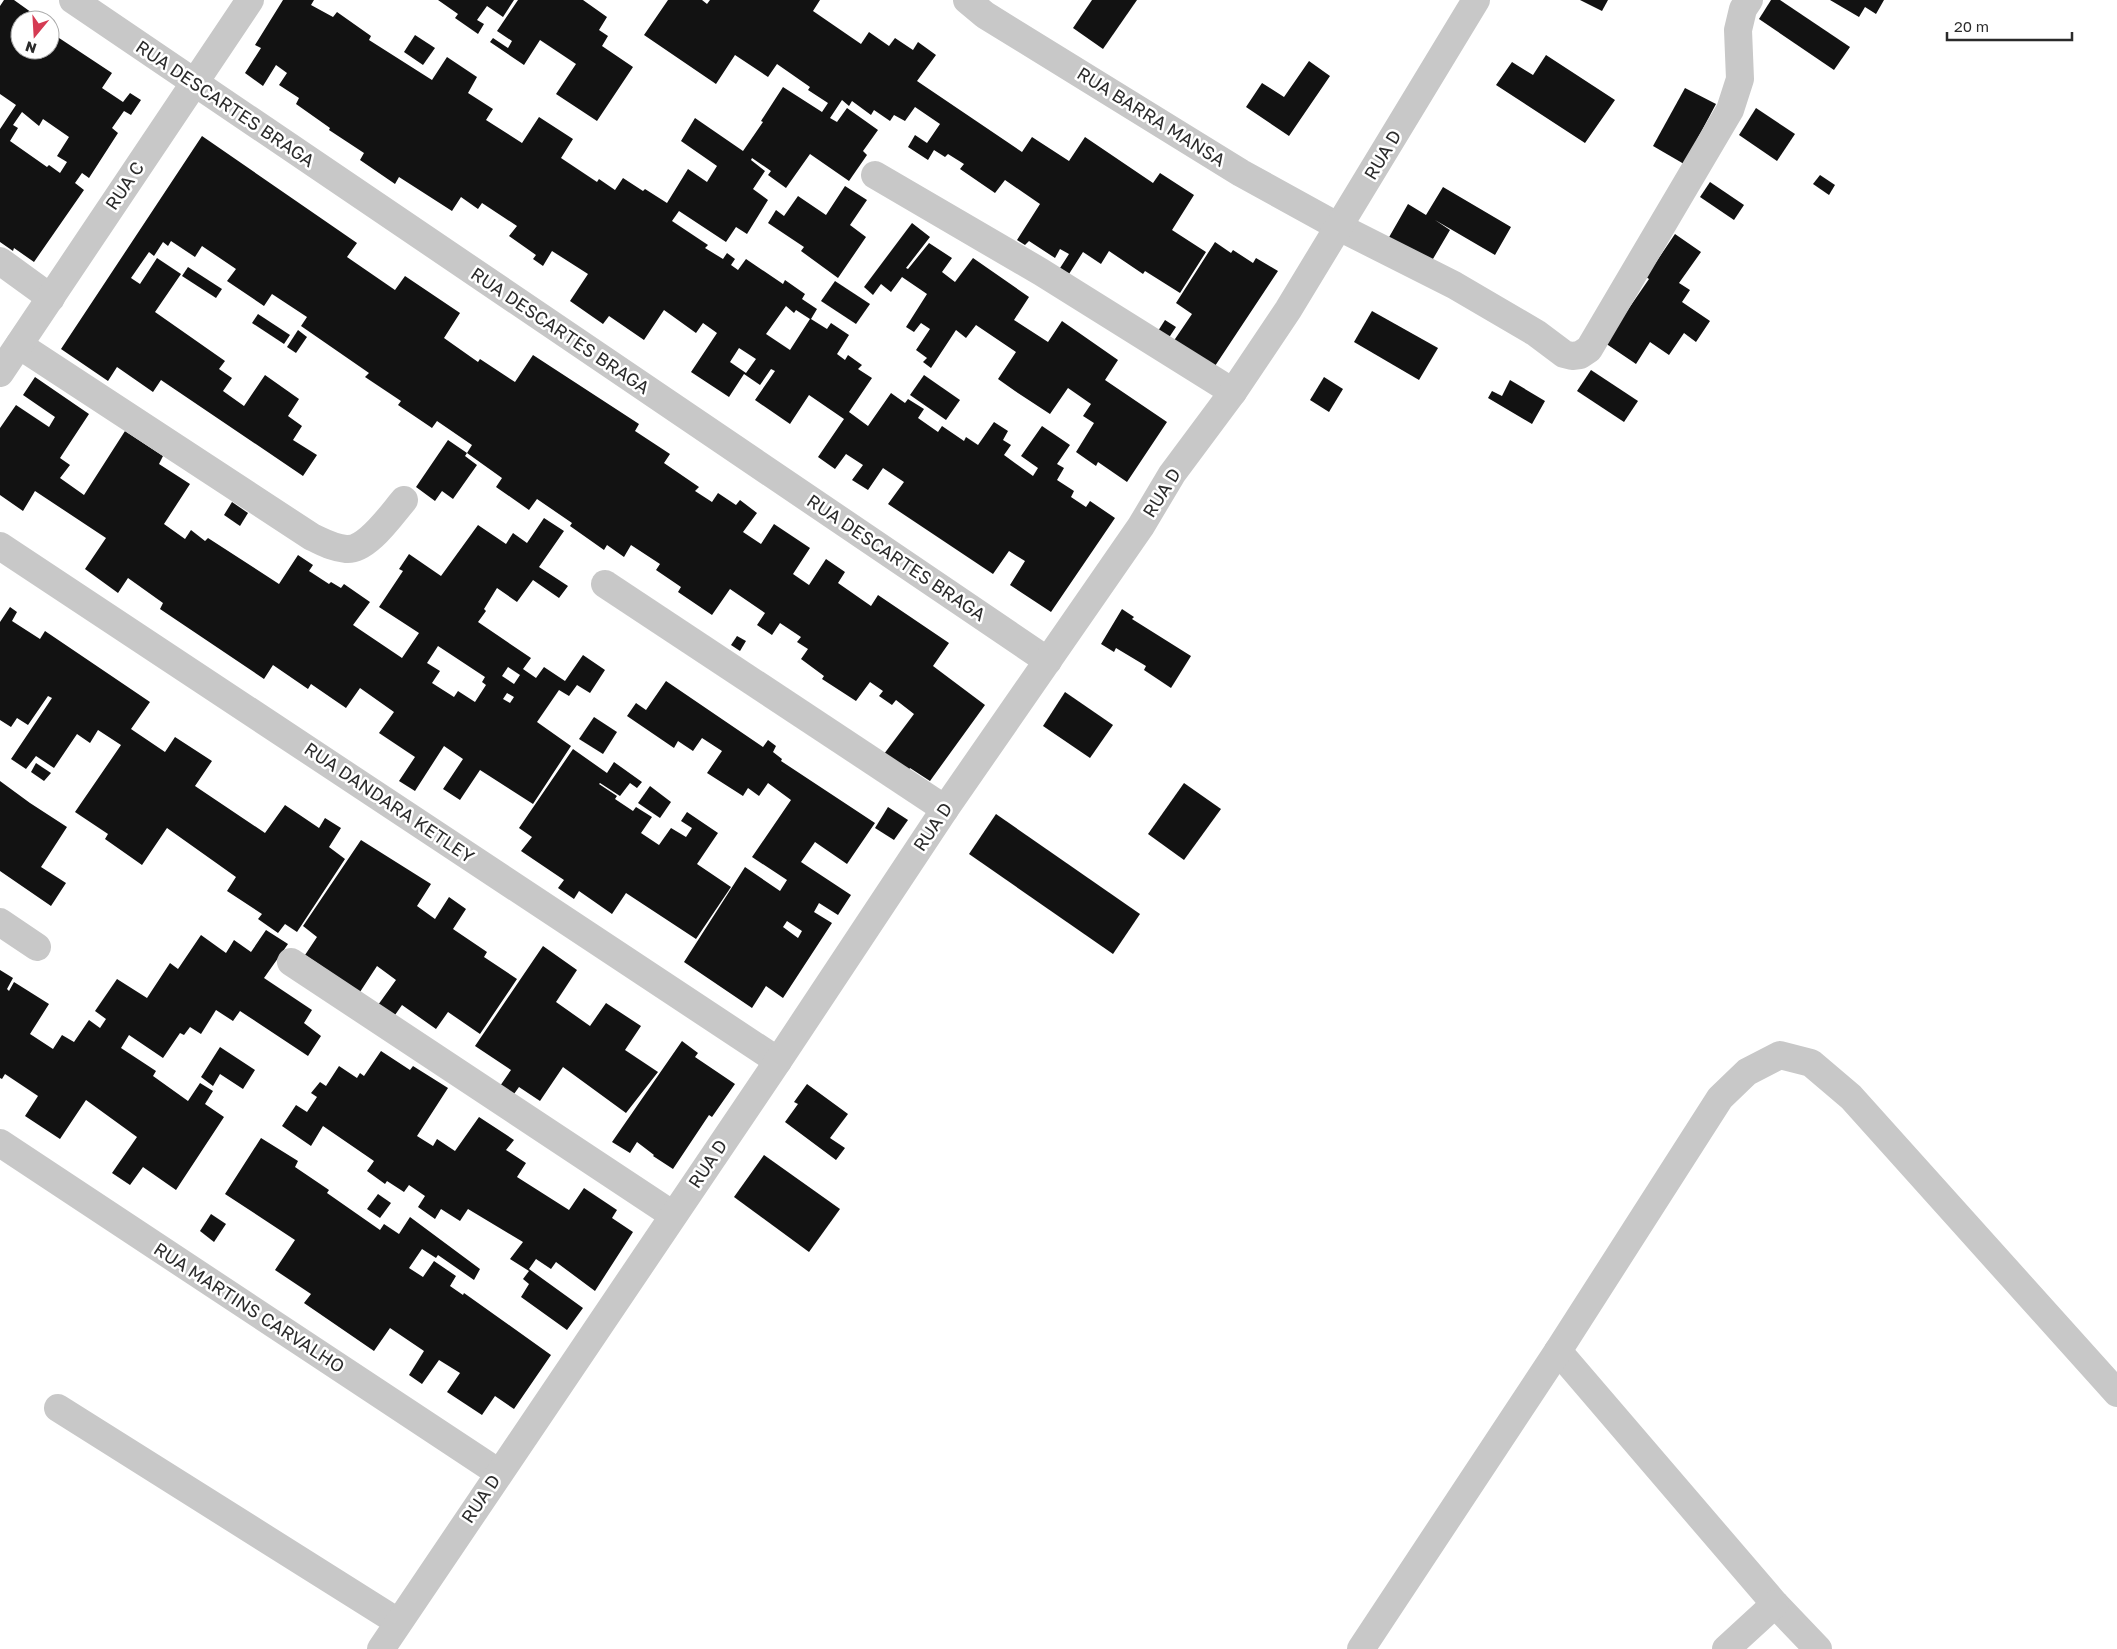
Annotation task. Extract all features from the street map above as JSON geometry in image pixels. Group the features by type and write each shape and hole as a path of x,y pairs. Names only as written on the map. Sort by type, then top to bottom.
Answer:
{"street":[{"name":"RUA DESCARTES BRAGA","path":"73,0 1048,661"},
{"name":"RUA C","path":"0,373 250,0"},
{"name":"RUA BARRA MANSA","path":"967,0 985,15 1241,173 1339,227 1454,285 1536,333 1564,354 1572,356 1580,355 1589,349 1730,110 1740,79 1738,30 1743,9 1749,0"},
{"name":"RUA D","path":"380,1649 778,1061 945,809 1141,526 1172,474 1233,392 1288,310 1476,0"},
{"path":"875,175 1041,272 1233,392"},
{"path":"0,260 51,298"},
{"path":"18,346 312,537 332,546 348,549 363,545 404,500"},
{"name":"RUA DANDARA KETLEY","path":"0,546 778,1061"},
{"path":"605,584 945,809"},
{"path":"0,922 37,947"},
{"path":"291,962 672,1215"},
{"path":"1361,1649 1558,1351 1720,1098 1747,1072 1780,1054 1811,1063 1851,1097 2117,1394"},
{"name":"RUA MARTINS CARVALHO","path":"0,1143 499,1472"},
{"path":"1558,1351 1775,1604 1818,1649"},
{"path":"58,1408 398,1622"},
{"path":"1726,1649 1775,1604"}],"building":[{"path":"4,0 14,0 28,10 10,10 10,60 60,60 60,39 112,73 102,88 123,102 130,93 141,100 131,115 124,111 112,128 118,133 89,178 82,173 75,183 84,190 34,262 14,248 13,251 0,242 0,129 16,105 0,94 0,6","holes":["22,112 39,126 43,119 69,137 57,156 67,162 60,173 49,165 47,167 10,141 18,128 13,125"]},
{"path":"283,0 314,0 311,5 333,17 337,12 371,36 369,40 432,80 447,57 477,77 468,93 493,109 486,120 522,143 539,117 573,139 561,158 597,182 599,179 615,190 623,178 667,203 688,169 707,182 717,166 681,141 695,118 743,151 763,122 761,121 783,87 822,112 828,103 808,90 810,87 777,64 768,77 735,55 716,84 644,35 668,0 702,0 707,4 710,0 820,0 813,11 861,44 869,32 889,46 895,38 913,50 918,42 936,55 917,81 1022,152 1032,137 1069,161 1085,137 1153,183 1160,173 1194,195 1172,230 1206,252 1180,293 1145,271 1143,274 1109,251 1101,264 1083,252 1069,274 1060,268 1069,254 1060,249 1055,258 1029,241 1025,245 1017,240 1040,204 1005,180 995,193 960,169 964,164 948,154 945,157 934,150 928,160 908,147 915,135 927,143 940,124 915,107 905,121 894,115 890,121 874,110 871,115 852,101 849,106 842,100 830,118 837,122 847,108 878,130 863,151 867,155 849,181 810,154 786,188 768,175 771,171 752,158 751,160 765,171 753,189 768,200 747,234 736,227 726,242 679,211 672,221 708,245 705,248 723,259 727,253 735,259 731,265 738,270 746,259 783,284 785,280 805,294 802,299 817,309 811,319 827,329 831,323 849,335 837,354 845,360 848,355 862,365 858,369 872,378 849,412 868,426 891,393 905,403 908,399 924,409 918,418 938,432 942,426 964,441 966,437 978,445 994,422 1008,431 1003,440 1011,445 1004,455 1033,476 1038,468 1021,456 1042,426 1070,445 1057,464 1064,468 1057,480 1074,491 1071,497 1086,507 1090,501 1115,518 1051,612 1010,585 1025,561 1009,551 993,574 888,504 904,482 883,468 868,490 852,480 863,465 846,454 835,469 818,457 844,419 809,395 790,424 755,400 775,371 771,369 760,385 744,374 729,397 691,372 717,333 703,323 696,333 664,310 644,340 609,316 603,324 570,301 588,274 552,251 543,266 533,259 536,255 509,236 517,226 482,203 478,209 461,197 452,211 399,177 395,184 360,160 364,153 329,130 330,128 296,104 299,98 279,85 287,73 276,65 263,86 245,73 261,48 255,45","holes":["786,306 794,313 796,310 810,319 790,350 766,334","739,348 756,359 746,373 730,362"]},
{"path":"438,0 514,0 503,17 487,6 477,20 484,24 478,34 455,18 458,14"},
{"path":"518,0 583,0 607,17 599,30 608,36 602,46 633,67 597,121 556,94 576,64 540,40 524,65 490,42 493,38 508,48 512,41 497,31"},
{"path":"1092,0 1137,0 1103,49 1073,28"},
{"path":"1580,0 1608,0 1602,11"},
{"path":"1771,0 1780,0 1850,47 1834,70 1759,19"},
{"path":"1830,0 1884,0 1876,14 1865,7 1859,17"},
{"path":"415,35 435,48 423,65 404,52"},
{"path":"1546,55 1615,100 1585,143 1496,85 1512,62 1533,75"},
{"path":"1309,61 1330,76 1289,136 1246,107 1262,83 1284,97"},
{"path":"1685,88 1716,104 1684,164 1653,146"},
{"path":"1756,108 1795,134 1777,161 1739,135"},
{"path":"202,136 357,243 347,257 395,290 405,276 460,313 444,338 478,362 480,359 515,382 533,355 639,424 635,431 670,454 664,463 699,487 695,491 712,502 718,493 736,505 740,500 757,513 743,532 761,544 774,524 810,548 793,574 809,585 826,559 845,572 838,583 871,606 878,595 949,643 933,666 985,705 930,781 910,768 908,771 884,754 914,714 896,700 892,705 879,696 883,691 870,682 856,701 822,679 824,676 801,659 808,649 797,642 801,637 780,623 772,635 757,625 765,613 730,589 712,615 678,592 681,587 656,570 660,564 631,545 624,557 607,545 604,550 570,526 572,523 537,499 529,510 496,487 502,478 467,453 472,445 437,421 432,428 398,405 401,401 365,377 369,373 301,326 307,317 272,294 264,306 227,281 236,269 202,246 195,257 171,241 168,246 163,242 154,256 149,252 131,278 140,284 157,258 181,274 155,312 225,361 219,369 232,378 223,391 244,406 265,375 299,399 288,416 302,426 293,440 317,455 303,476 161,380 153,392 117,367 108,381 61,349"},
{"path":"1820,175 1835,185 1829,195 1813,184"},
{"path":"1710,182 1744,205 1734,220 1700,197"},
{"path":"845,186 867,200 850,225 866,237 838,278 801,251 804,247 768,223 776,210 784,216 798,196 826,215"},
{"path":"1443,187 1511,227 1495,255 1435,220 1450,230 1430,264 1388,239 1408,204 1426,215"},
{"path":"912,223 930,237 906,268 908,269 929,243 952,258 942,272 955,282 973,258 1029,297 1014,320 1048,342 1062,321 1118,360 1105,380 1167,422 1127,482 1098,462 1096,466 1076,452 1094,423 1083,416 1091,404 1068,388 1050,414 1015,391 998,379 1016,352 976,325 966,338 956,330 931,368 923,362 927,358 916,350 930,329 921,323 914,332 906,327 927,294 902,277 891,292 881,284 873,295 864,287"},
{"path":"1675,234 1701,252 1679,283 1690,290 1682,302 1710,321 1696,342 1684,333 1669,355 1650,342 1636,364 1605,343 1649,279 1646,277"},
{"path":"1215,242 1231,253 1233,250 1253,263 1256,258 1278,271 1213,369 1173,342 1192,314 1176,303"},
{"path":"188,267 222,289 216,298 182,276"},
{"path":"835,281 870,304 856,324 821,301"},
{"path":"1372,311 1438,348 1419,380 1354,342"},
{"path":"258,314 290,335 284,344 252,323"},
{"path":"1165,320 1176,327 1168,339 1158,331"},
{"path":"298,330 307,337 296,353 287,347"},
{"path":"1591,370 1638,401 1624,422 1577,391"},
{"path":"924,375 960,400 946,420 910,395"},
{"path":"35,377 89,414 60,458 70,465 60,478 84,495 125,431 163,456 159,464 190,484 164,524 185,539 191,530 205,541 208,538 279,584 298,555 313,565 309,571 329,584 331,582 341,588 344,584 370,602 353,625 402,658 419,633 379,607 403,571 399,569 409,554 441,576 478,525 506,544 513,533 527,543 544,518 564,531 539,567 568,586 559,598 533,580 517,602 497,588 484,609 486,611 478,622 531,658 523,669 536,678 544,667 565,681 583,655 605,670 590,693 577,685 569,696 559,690 537,722 571,746 533,804 480,770 460,800 443,789 463,759 444,746 415,791 399,781 415,757 379,733 394,712 360,688 346,708 311,684 308,689 273,665 264,679 160,609 163,603 128,578 118,593 85,569 106,538 35,491 23,511 0,495 0,428 16,405 49,427 55,417 23,395","holes":["438,646 485,677 482,682 486,685 475,702 458,691 454,697 432,683 440,671 427,663","508,667 520,675 514,684 502,676","507,693 514,697 510,703 503,699"]},
{"path":"1324,377 1343,389 1329,412 1310,400"},
{"path":"1510,380 1545,401 1532,424 1488,398 1492,391 1502,396"},
{"path":"448,440 467,453 465,456 477,465 453,499 442,491 435,501 416,487"},
{"path":"232,502 248,513 240,526 224,515"},
{"path":"10,607 17,612 12,621 40,639 45,631 150,702 131,729 165,752 175,737 212,761 195,786 265,833 285,805 319,828 325,818 341,828 329,847 345,859 297,932 285,924 278,933 258,919 262,914 227,891 236,877 167,828 142,865 105,839 108,834 75,812 121,745 98,730 90,743 77,734 54,768 36,756 26,769 11,759 52,698 48,696 28,725 17,718 11,727 0,720 0,622"},
{"path":"1122,609 1134,617 1132,619 1191,656 1171,688 1144,670 1146,666 1116,648 1114,652 1101,644"},
{"path":"737,636 746,641 740,651 731,645"},
{"path":"666,681 763,747 768,740 776,746 773,752 782,759 781,761 875,823 847,864 815,842 801,862 851,895 838,915 819,903 814,912 832,923 783,998 766,986 752,1008 684,962 745,867 780,891 787,880 752,857 791,800 768,783 759,796 748,788 743,796 707,773 722,751 702,738 693,751 678,741 674,748 627,716 636,703 646,710","holes":["787,921 802,931 798,938 783,927"]},
{"path":"1065,692 1113,725 1090,758 1043,726"},
{"path":"594,717 617,732 603,754 579,739"},
{"path":"573,749 607,773 614,762 642,782 637,788 630,783 620,796 599,784 617,796 615,799 633,811 636,807 652,817 641,833 659,845 671,828 686,837 692,828 681,821 687,812 718,833 697,864 731,887 696,939 626,893 612,914 579,891 574,899 558,888 564,880 521,851 532,837 519,828"},
{"path":"36,763 51,773 44,781 31,772"},
{"path":"0,781 67,827 41,867 66,883 51,906 0,871"},
{"path":"1184,783 1221,809 1184,860 1148,834"},
{"path":"650,786 671,802 660,818 638,803"},
{"path":"888,807 908,820 894,840 875,828"},
{"path":"996,814 1140,914 1113,954 969,854"},
{"path":"361,840 431,884 417,906 435,919 449,897 466,909 453,929 487,952 484,957 517,979 480,1034 448,1012 436,1029 402,1005 395,1015 378,1005 396,980 377,966 360,992 305,955 317,937 303,926"},
{"path":"266,930 288,944 264,978 312,1010 304,1023 321,1036 308,1056 240,1011 233,1021 216,1010 201,1034 190,1027 184,1035 180,1033 163,1058 129,1035 121,1048 156,1071 153,1076 188,1101 200,1083 213,1091 205,1104 224,1117 176,1190 143,1167 130,1185 112,1173 137,1137 86,1100 60,1139 25,1116 38,1096 5,1074 2,1079 0,1078 0,970 13,978 7,989 9,991 14,982 49,1004 30,1034 53,1049 62,1035 74,1042 89,1020 100,1028 106,1019 95,1011 117,979 147,998 170,963 178,969 201,935 226,953 234,940 251,952"},
{"path":"543,946 577,970 556,1002 590,1026 606,1003 641,1026 625,1050 658,1072 626,1113 563,1067 540,1101 519,1087 514,1094 500,1086 511,1070 475,1046"},
{"path":"682,1041 698,1053 695,1057 735,1084 712,1117 709,1115 673,1169 653,1156 637,1142 630,1153 612,1142"},
{"path":"220,1047 255,1070 243,1089 220,1074 213,1086 201,1077"},
{"path":"381,1051 410,1070 413,1066 448,1088 417,1136 433,1146 437,1139 455,1151 479,1117 514,1140 506,1150 526,1163 517,1177 569,1210 584,1188 617,1210 612,1218 633,1232 595,1291 556,1262 551,1269 536,1259 529,1269 583,1308 567,1330 521,1297 529,1284 523,1279 529,1271 510,1259 523,1242 468,1209 460,1221 441,1209 435,1219 418,1207 425,1196 409,1185 404,1192 387,1181 385,1184 367,1171 374,1161 323,1126 311,1146 282,1126 296,1105 307,1112 317,1097 311,1093 320,1082 326,1086 339,1066 357,1078 360,1073 364,1076"},
{"path":"807,1084 848,1114 830,1138 845,1148 836,1160 785,1122 798,1104 794,1102"},
{"path":"261,1138 298,1161 295,1167 329,1190 327,1193 380,1230 384,1224 399,1234 410,1217 480,1269 474,1280 438,1255 436,1258 422,1249 409,1268 423,1277 434,1261 456,1276 450,1286 463,1295 464,1293 551,1355 514,1409 495,1396 482,1415 447,1392 460,1373 439,1360 422,1384 409,1375 424,1351 390,1328 374,1351 304,1303 311,1294 275,1270 295,1240 225,1194"},
{"path":"764,1155 840,1209 809,1252 734,1197"},
{"path":"378,1194 391,1203 380,1218 367,1209"},
{"path":"211,1214 226,1224 214,1242 200,1231"}]}
